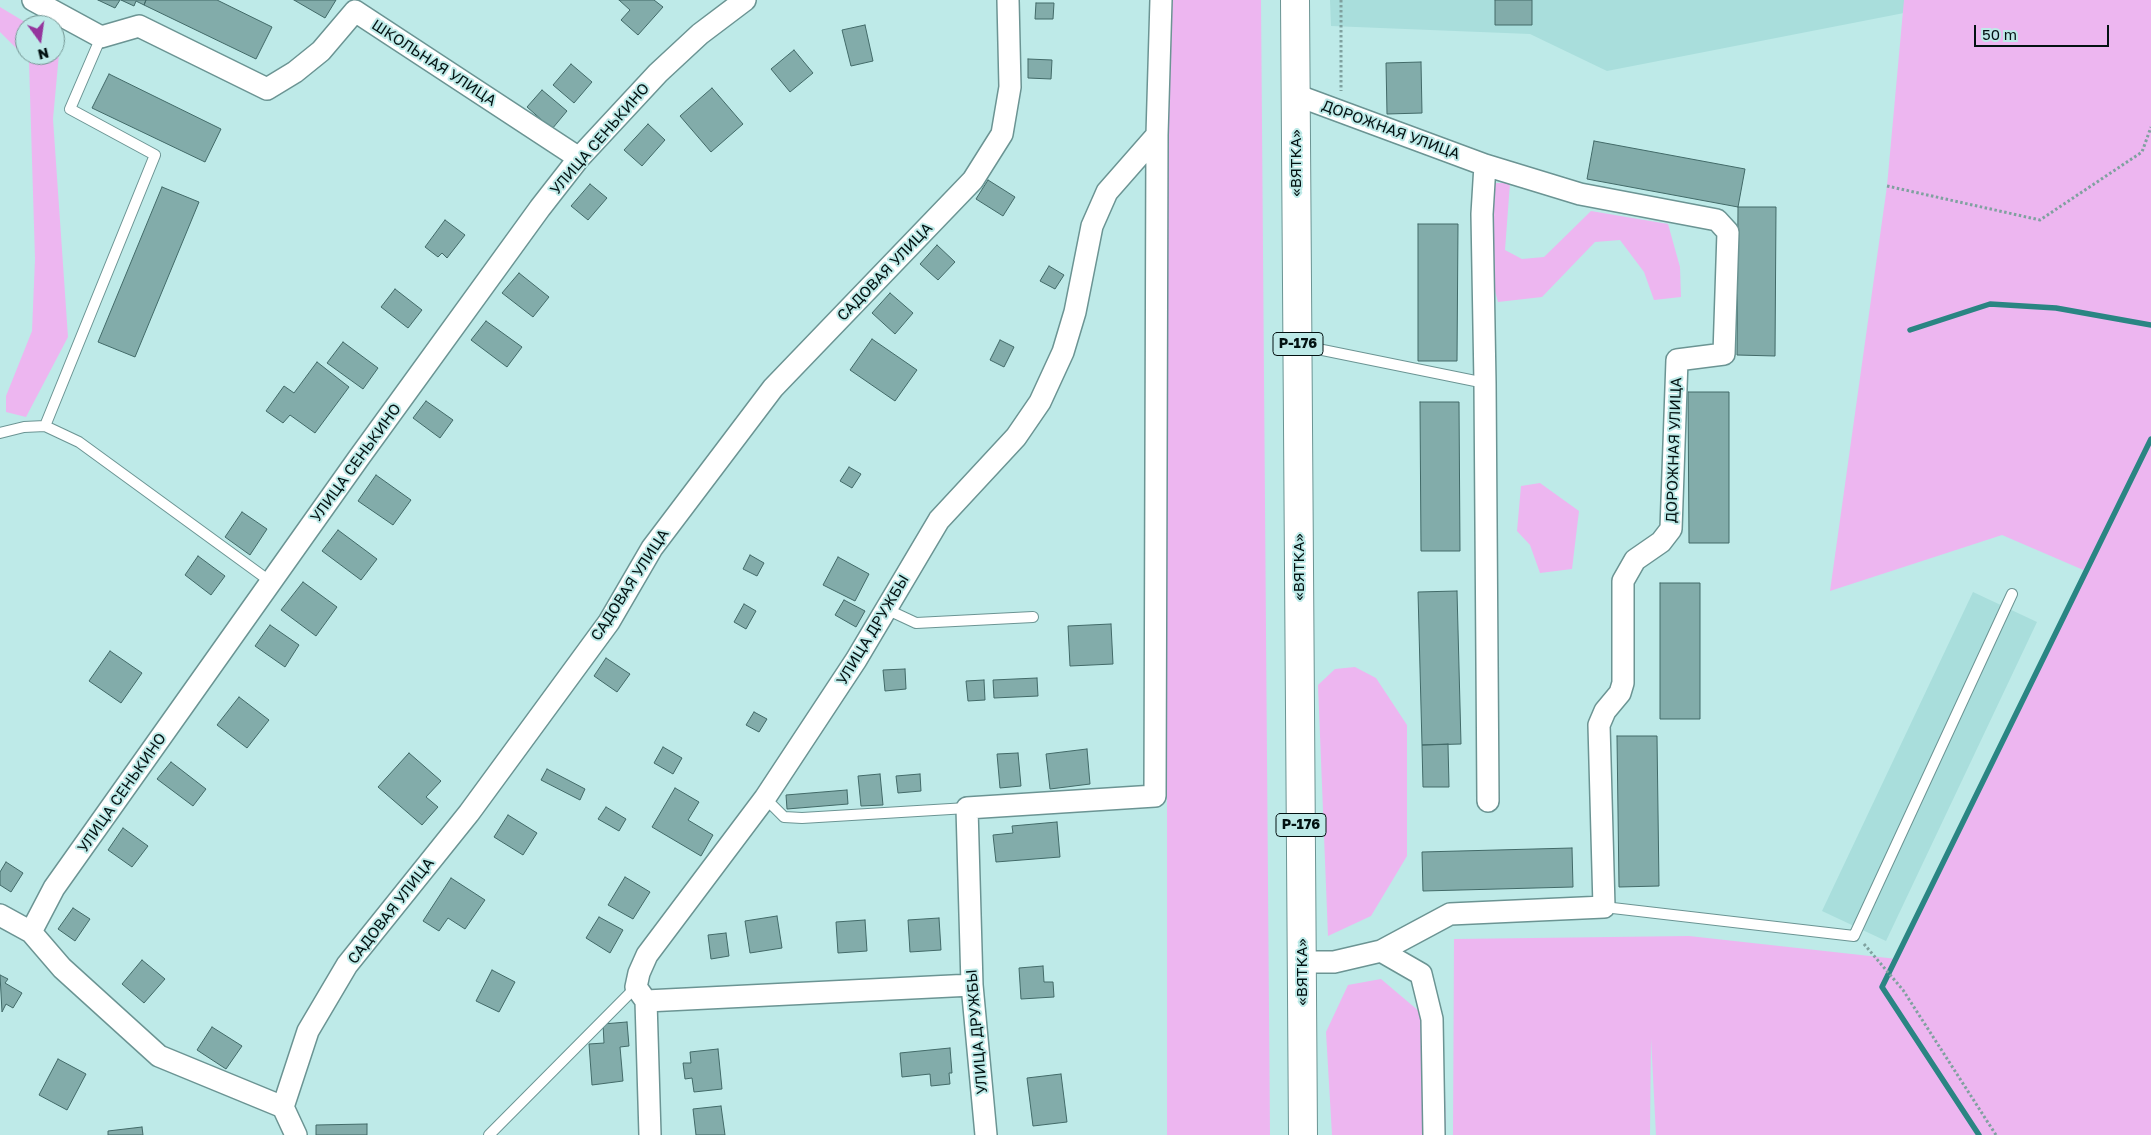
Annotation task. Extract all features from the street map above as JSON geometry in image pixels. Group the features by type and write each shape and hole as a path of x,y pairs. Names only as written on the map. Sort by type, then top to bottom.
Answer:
{"main road":[{"name":"«ВЯТКА»","path":"1295,0 1303,1135"}],"street":[{"path":"33,0 100,37"},
{"name":"УЛИЦА СЕНЬКИНО","path":"31,932 54,888 540,208 579,158 658,73 700,34 745,0"},
{"name":"САДОВАЯ УЛИЦА","path":"283,1107 308,1031 347,965 469,813 609,622 652,548 773,388 973,180 1002,134 1010,88 1008,0"},
{"path":"967,808 1155,796 1157,136 1161,0"},
{"name":"ШКОЛЬНАЯ УЛИЦА","path":"100,37 139,26 267,89 295,72 321,50 358,6 579,158"},
{"name":"ДОРОЖНАЯ УЛИЦА","path":"1296,95 1485,165 1580,194 1717,220 1728,232 1724,354 1677,360 1671,529 1662,542 1635,560 1623,581 1623,683 1620,693 1605,711 1599,725 1604,908"},
{"name":"УЛИЦА ДРУЖБЫ","path":"650,1135 639,973 646,955 765,798 856,660 939,520 1016,437 1040,402 1063,352 1076,312 1092,226 1108,192 1157,136"},
{"path":"1485,165 1482,214 1488,801"},
{"name":"УЛИЦА ДРУЖБЫ","path":"967,808 972,985 986,1135"},
{"path":"1302,962 1334,962 1382,951 1450,914 1604,908"},
{"path":"0,915 31,932 62,968 158,1056 283,1107 296,1135"},
{"path":"1382,951 1421,974 1432,1019 1434,1135"},
{"path":"641,994 972,985"}],"lane":[{"path":"45,426 155,155 70,109 100,37"},
{"path":"1298,345 1485,383"},
{"path":"0,432 24,427 45,426 79,442 271,582"},
{"path":"1604,908 1854,936 2012,594"},
{"path":"886,609 916,623 1033,617"},
{"path":"765,798 784,817 802,818 967,808"},
{"path":"489,1135 641,994"}],"path":[{"path":"1341,0 1341,112"},
{"path":"1887,186 2040,220 2142,152 2151,126"},
{"path":"1854,936 1871,950 1903,990 1996,1135"}],"shaded area":[{"path":"1167,0 1261,0 1270,1135 1167,1135"},
{"path":"1330,0 1904,0 1904,13 1607,71 1530,34 1331,26"},
{"path":"1904,0 2151,0 2151,1135 1656,1135 1651,1038 1650,1135 1453,1135 1454,939 1689,936 1897,959 2088,572 2002,535 1830,591 1887,186"},
{"path":"0,7 15,16 15,47 0,32"},
{"path":"29,65 58,65 53,119 68,337 26,417 6,412 6,396 32,331 35,259"},
{"path":"1492,183 1510,183 1505,250 1522,259 1544,257 1591,211 1668,224 1680,267 1681,297 1654,300 1644,272 1620,240 1595,242 1542,297 1498,302 1491,277"},
{"path":"1540,483 1579,511 1572,569 1540,573 1530,545 1517,531 1521,486"},
{"path":"1973,592 2037,622 1886,941 1822,911"},
{"path":"1355,667 1376,678 1407,725 1407,856 1371,916 1328,936 1318,685 1335,669"},
{"path":"1381,979 1420,1012 1445,1093 1446,1135 1332,1135 1326,1032 1348,985"}],"building":[{"path":"98,0 120,0 115,8"},
{"path":"121,0 146,0 144,5 136,1 134,6"},
{"path":"146,0 217,0 272,27 256,59 144,5"},
{"path":"294,0 336,0 325,18"},
{"path":"619,0 654,0 663,7 638,35 621,20 630,10"},
{"path":"1495,0 1532,0 1532,25 1495,25"},
{"path":"1036,3 1054,3 1053,19 1035,19"},
{"path":"865,25 873,61 851,66 842,30"},
{"path":"794,50 813,73 790,92 771,69"},
{"path":"1028,59 1052,60 1051,79 1028,78"},
{"path":"1421,62 1422,113 1387,114 1386,63"},
{"path":"571,64 592,82 574,103 553,85"},
{"path":"109,74 221,129 205,162 92,108"},
{"path":"712,88 743,124 711,152 680,116"},
{"path":"542,90 567,111 552,129 527,107"},
{"path":"648,124 665,140 642,166 624,150"},
{"path":"1594,141 1745,169 1738,207 1587,179"},
{"path":"988,180 1015,197 1003,216 976,199"},
{"path":"590,184 607,198 588,220 571,206"},
{"path":"162,187 199,202 135,357 98,342"},
{"path":"1738,207 1776,207 1775,356 1737,355"},
{"path":"445,220 465,235 447,258 442,253 438,257 425,247"},
{"path":"1418,224 1458,224 1457,361 1418,361"},
{"path":"937,245 955,262 938,280 920,264"},
{"path":"1049,266 1064,275 1055,289 1040,281"},
{"path":"519,273 549,297 533,317 502,293"},
{"path":"395,289 422,310 408,328 381,307"},
{"path":"890,293 913,313 895,334 872,313"},
{"path":"486,321 522,347 507,367 471,340"},
{"path":"872,339 917,370 895,401 850,370"},
{"path":"1000,340 1014,347 1004,367 990,360"},
{"path":"343,342 378,368 363,389 327,363"},
{"path":"317,362 349,387 315,433 290,415 283,423 266,411 284,386 294,393"},
{"path":"1688,392 1729,392 1729,543 1689,543"},
{"path":"426,401 453,420 440,438 413,418"},
{"path":"1420,402 1459,402 1460,551 1421,551"},
{"path":"849,467 861,474 852,488 840,481"},
{"path":"376,475 411,500 393,525 358,501"},
{"path":"242,512 267,529 250,555 225,537"},
{"path":"338,530 377,559 361,580 322,551"},
{"path":"750,555 764,563 757,576 743,569"},
{"path":"198,556 225,576 211,595 185,575"},
{"path":"838,557 869,574 855,601 823,585"},
{"path":"303,582 337,607 316,636 281,610"},
{"path":"1660,583 1700,583 1700,719 1660,719"},
{"path":"1457,591 1461,744 1422,745 1418,592"},
{"path":"844,600 865,611 856,627 835,615"},
{"path":"744,604 756,611 746,629 734,622"},
{"path":"1111,624 1113,664 1070,666 1068,626"},
{"path":"270,625 299,645 285,667 255,646"},
{"path":"110,651 142,673 121,703 89,681"},
{"path":"606,658 630,674 617,692 594,676"},
{"path":"905,669 906,689 885,691 883,670"},
{"path":"1037,678 1038,696 994,698 993,680"},
{"path":"984,680 985,700 968,701 966,681"},
{"path":"239,697 269,720 247,748 217,725"},
{"path":"754,712 767,719 759,732 746,725"},
{"path":"1617,736 1657,736 1659,886 1619,887"},
{"path":"1448,744 1449,787 1423,787 1422,745"},
{"path":"663,747 682,758 673,774 654,763"},
{"path":"1087,749 1090,784 1050,789 1046,754"},
{"path":"409,753 441,781 426,797 438,807 422,825 378,787"},
{"path":"1018,753 1021,786 1000,788 997,754"},
{"path":"171,762 206,789 193,806 157,779"},
{"path":"547,769 585,789 580,800 541,780"},
{"path":"880,774 883,805 861,806 858,776"},
{"path":"920,774 921,791 898,793 896,776"},
{"path":"675,788 699,802 688,820 713,835 701,856 652,827"},
{"path":"847,790 848,804 787,809 786,795"},
{"path":"606,807 626,819 619,831 598,819"},
{"path":"508,815 537,833 523,855 494,837"},
{"path":"1057,822 1060,857 996,862 993,835 1013,833 1012,826"},
{"path":"123,828 148,846 132,867 108,850"},
{"path":"1572,848 1573,887 1423,891 1422,852"},
{"path":"6,862 23,873 11,892 0,885 0,872"},
{"path":"625,877 650,892 633,919 608,905"},
{"path":"451,878 485,900 465,929 448,918 439,931 423,921"},
{"path":"73,908 90,919 75,941 58,929"},
{"path":"777,916 782,948 750,953 745,921"},
{"path":"599,917 623,930 610,953 586,938"},
{"path":"939,918 941,950 910,952 908,920"},
{"path":"865,920 867,951 838,953 836,922"},
{"path":"726,933 729,956 711,959 708,935"},
{"path":"142,960 165,979 144,1003 122,984"},
{"path":"1043,966 1044,982 1053,982 1054,997 1021,999 1019,968"},
{"path":"492,970 515,982 499,1012 476,1001"},
{"path":"0,975 8,979 5,983 22,993 13,1008 6,1004 2,1012"},
{"path":"627,1022 629,1046 620,1047 623,1081 592,1085 589,1044 604,1043 603,1024"},
{"path":"212,1027 242,1046 226,1069 197,1050"},
{"path":"950,1048 952,1073 949,1073 950,1084 931,1086 930,1074 902,1077 900,1053"},
{"path":"718,1049 722,1089 694,1092 692,1078 685,1079 683,1063 691,1063 690,1052"},
{"path":"58,1059 86,1074 67,1110 39,1095"},
{"path":"1061,1074 1067,1122 1033,1126 1027,1078"},
{"path":"721,1106 725,1135 696,1135 693,1109"},
{"path":"367,1124 367,1135 316,1135 316,1125"},
{"path":"142,1127 143,1135 108,1135 108,1131"}],"waterway":[{"path":"1910,330 1990,304 2056,308 2151,325"},
{"path":"1979,1135 1882,987 2151,439"}]}
